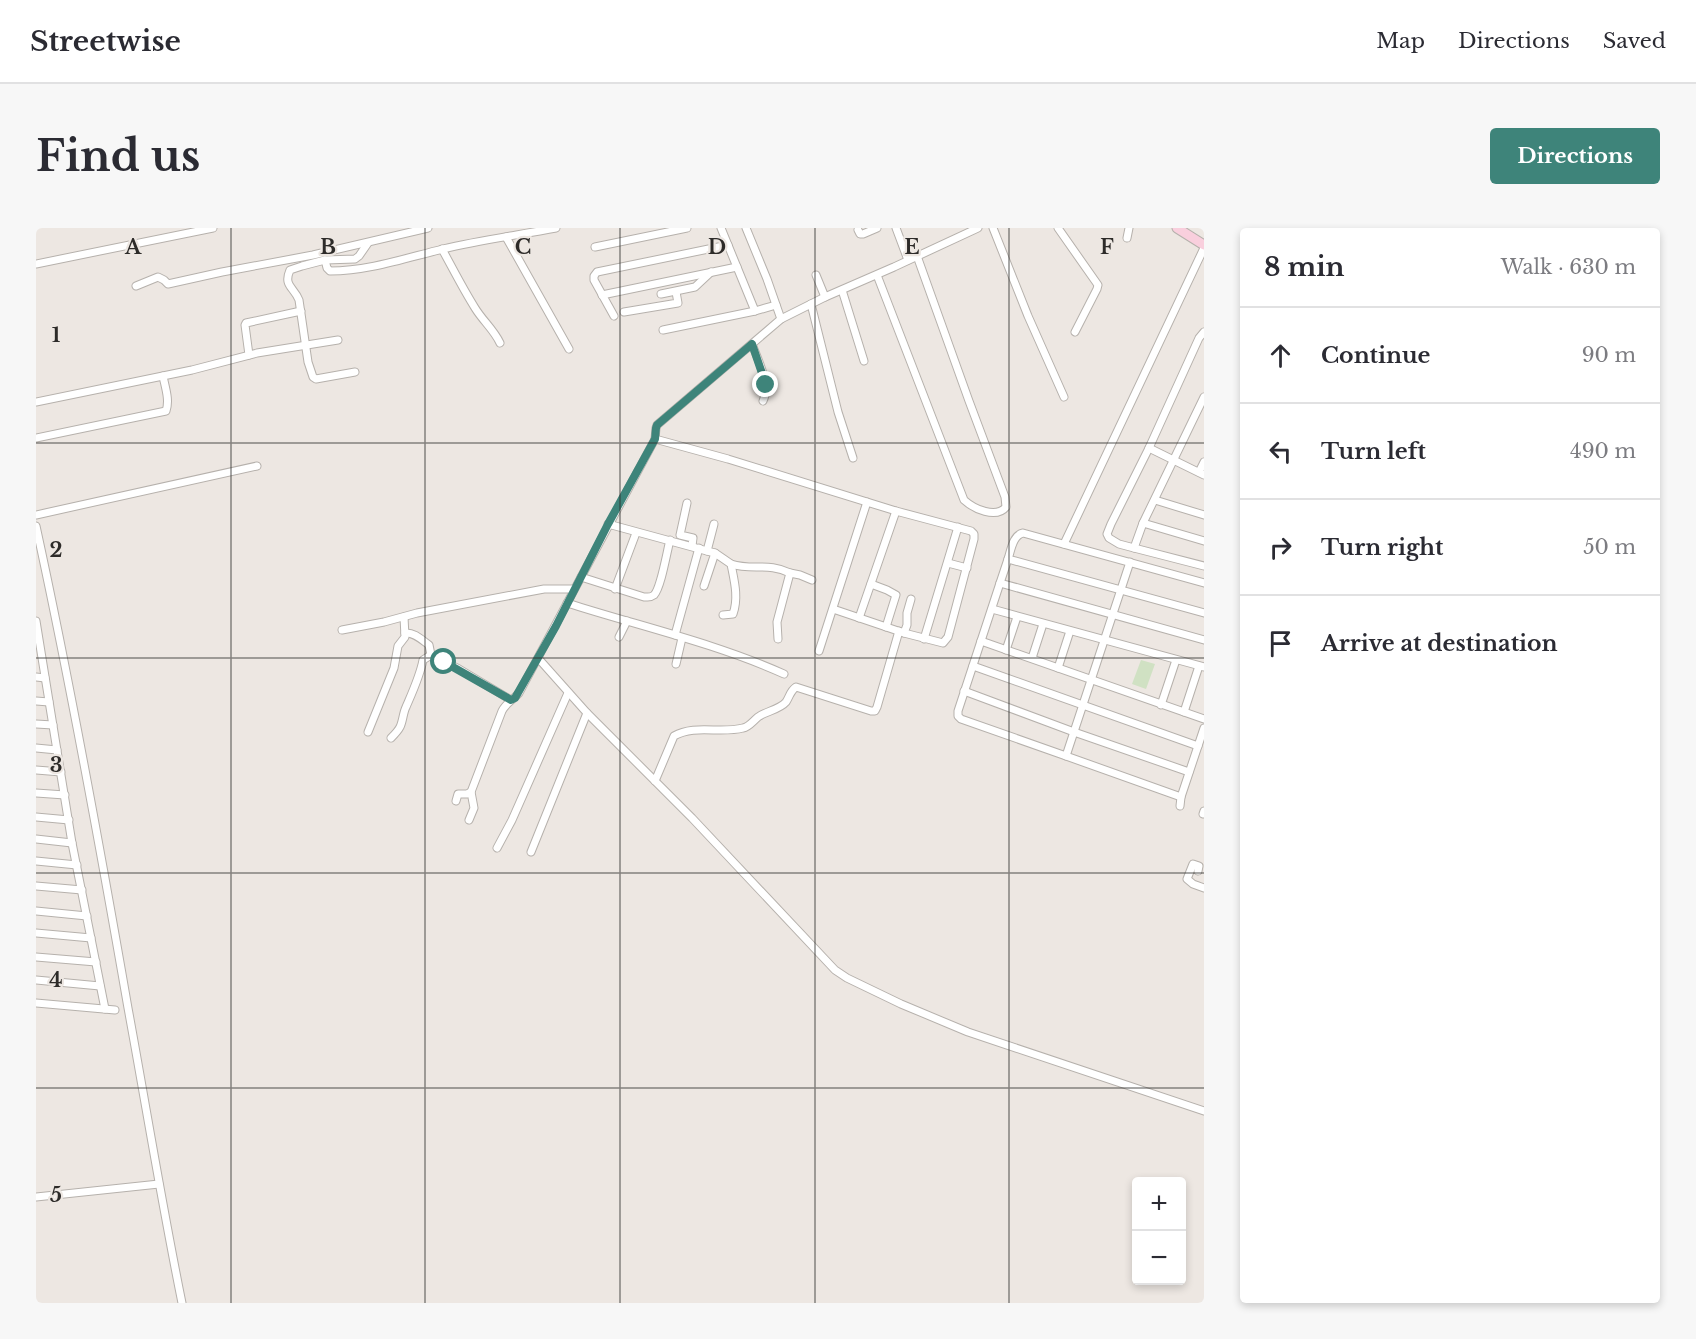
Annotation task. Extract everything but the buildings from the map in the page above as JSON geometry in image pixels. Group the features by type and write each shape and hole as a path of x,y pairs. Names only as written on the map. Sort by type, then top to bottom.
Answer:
{"main road":[{"path":"1177,228 1188,231 1204,246"}],"street":[{"path":"36,264 213,228"},
{"path":"136,286 158,278 168,284 368,243 428,228"},
{"path":"340,249 329,260 328,270 332,272 398,261 442,249 556,228"},
{"path":"595,247 687,228"},
{"path":"721,228 755,311"},
{"path":"746,228 781,319"},
{"path":"858,230 860,234 863,234 877,228"},
{"path":"896,228 908,260"},
{"path":"469,820 474,808 471,792 501,711 506,703 519,693 655,439 657,425 781,319 978,228"},
{"path":"993,228 1028,316 1064,397"},
{"path":"1058,228 1098,285 1075,332"},
{"path":"1127,238 1129,228"},
{"path":"506,237 569,349"},
{"path":"356,372 316,379 313,377 298,297 288,285 288,274 293,268 329,260 355,259 368,243"},
{"path":"614,316 594,280 597,272 728,244"},
{"path":"1064,544 1204,246"},
{"path":"442,249 475,308 500,343"},
{"path":"877,275 964,500 979,510 1002,512 1006,507 1005,496 917,256"},
{"path":"602,295 737,267"},
{"path":"661,294 695,287 711,272"},
{"path":"816,275 825,297"},
{"path":"842,290 864,361"},
{"path":"624,312 678,303 676,292"},
{"path":"811,304 838,412 853,458"},
{"path":"663,330 776,305"},
{"path":"249,355 246,323 301,311"},
{"path":"1204,332 1198,338 1149,448 1107,534 1119,544 1204,566"},
{"path":"36,402 192,370 249,355 338,340"},
{"path":"752,344 766,385 766,395 763,401"},
{"path":"36,438 166,411 168,400 163,376"},
{"path":"1134,548 1143,523 1204,397"},
{"path":"655,439 896,511 958,527 971,531 974,536 959,599 945,642 940,644 833,609"},
{"path":"1149,448 1202,473 1204,462"},
{"path":"36,515 257,466"},
{"path":"1155,500 1204,515"},
{"path":"675,664 695,547 693,538 680,535 687,502"},
{"path":"819,651 867,502"},
{"path":"859,618 896,511"},
{"path":"1143,523 1204,541"},
{"path":"608,524 711,552 731,564 753,568 769,566 812,580"},
{"path":"704,586 714,524"},
{"path":"36,526 66,666 182,1303"},
{"path":"924,639 958,527"},
{"path":"615,589 636,533"},
{"path":"1181,796 961,719 957,713 1016,536 1020,533 1204,583"},
{"path":"581,577 647,598 653,596 658,588 670,540"},
{"path":"1008,559 1204,613"},
{"path":"1066,756 1130,562"},
{"path":"948,563 967,568"},
{"path":"723,615 733,614 736,604 731,564"},
{"path":"778,639 777,622 789,573"},
{"path":"1000,583 1204,640"},
{"path":"871,584 897,597 886,627"},
{"path":"342,630 417,613 544,590 574,589"},
{"path":"655,781 674,736 701,729 744,728 782,705 796,687 874,711 902,632 907,625 907,613 911,599"},
{"path":"567,603 757,662 784,674"},
{"path":"992,609 1202,667 1184,712"},
{"path":"368,732 394,668 398,646 403,641 404,617"},
{"path":"1006,650 1017,617"},
{"path":"619,637 627,621"},
{"path":"1032,658 1043,624"},
{"path":"37,626 39,655 45,678 72,843 105,1009"},
{"path":"1058,668 1070,631"},
{"path":"405,633 416,636 429,645 431,655"},
{"path":"981,641 1204,719"},
{"path":"431,655 511,700"},
{"path":"391,738 400,728 423,660 431,655"},
{"path":"538,658 586,713 692,818 835,970 901,1004 968,1032 1204,1112"},
{"path":"1161,705 1176,660"},
{"path":"973,666 1198,746"},
{"path":"36,677 45,678"},
{"path":"964,691 1189,772"},
{"path":"496,848 512,820 568,693"},
{"path":"36,701 49,702"},
{"path":"531,852 586,713"},
{"path":"36,724 53,725"},
{"path":"1180,806 1181,796 1204,728"},
{"path":"36,748 57,750"},
{"path":"36,770 61,772"},
{"path":"456,801 458,794 471,792"},
{"path":"36,793 64,795"},
{"path":"36,818 69,820"},
{"path":"36,839 72,843"},
{"path":"36,861 77,865"},
{"path":"1198,871 1199,866 1193,864 1187,879 1204,888"},
{"path":"36,886 82,890"},
{"path":"36,911 87,916"},
{"path":"36,933 91,938"},
{"path":"36,957 96,962"},
{"path":"36,980 100,986"},
{"path":"36,1003 115,1010"},
{"path":"36,1197 159,1184"}],"green space":[{"path":"1141,660 1155,664 1146,689 1132,684"}],"route":[{"path":"444,662 511,700 515,698 556,626 655,439 657,425 752,344 766,385"}]}
